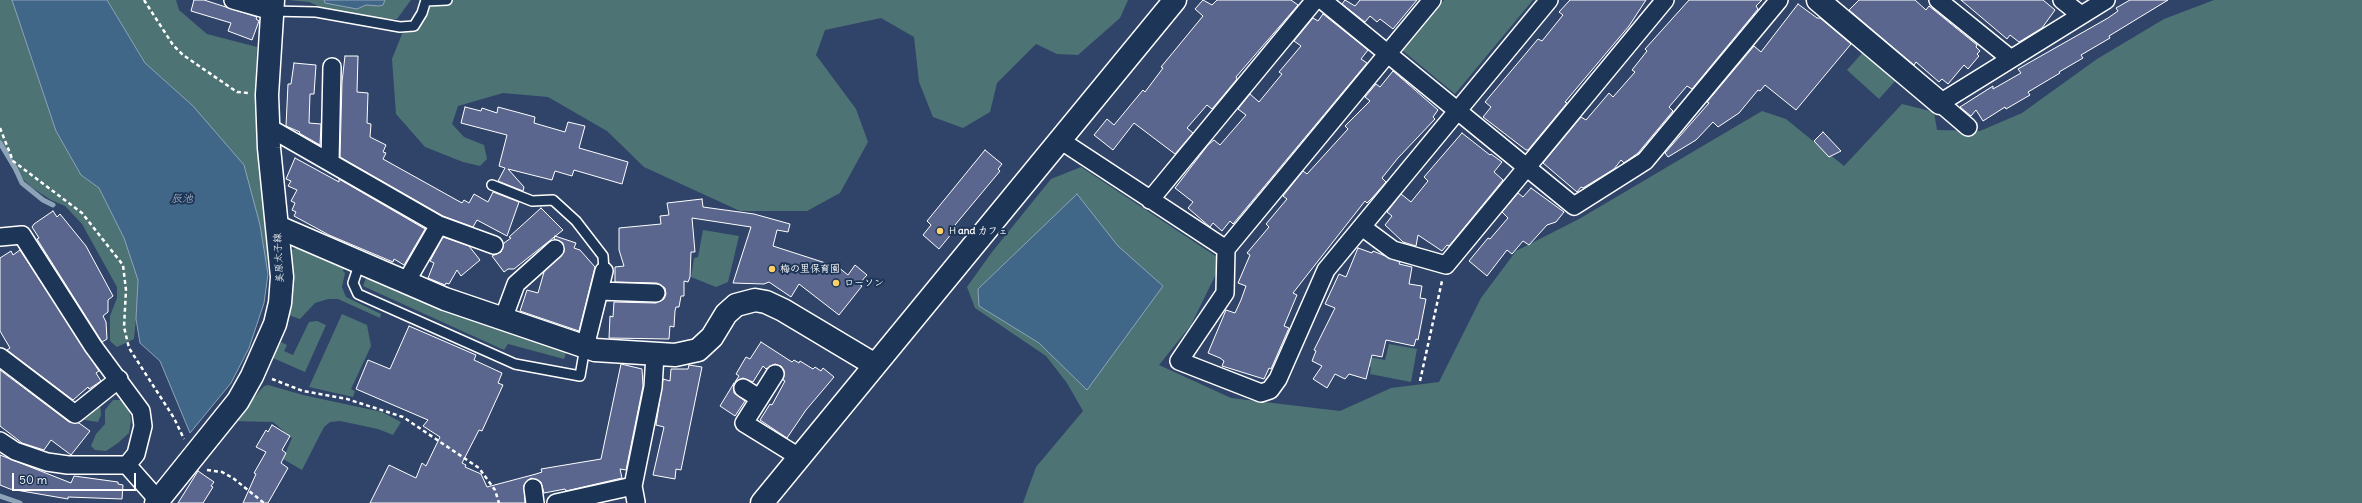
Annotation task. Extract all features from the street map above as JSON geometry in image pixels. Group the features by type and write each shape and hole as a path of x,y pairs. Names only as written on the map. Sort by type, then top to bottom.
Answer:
{"street":[{"path":"233,0 273,6"},
{"path":"762,503 1175,0"},
{"path":"1150,200 1315,0"},
{"path":"1322,0 1574,206 1644,160 1779,0"},
{"path":"1432,0 1226,249 1225,293 1179,361 1261,393 1270,390 1278,379 1326,270 1549,0"},
{"path":"1362,227 1393,250 1446,265 1665,0"},
{"path":"1938,0 2011,59"},
{"path":"2062,0 2081,15"},
{"path":"1940,103 2106,0"},
{"path":"1829,3 1968,127"},
{"name":"美原太子線","path":"154,497 190,460 238,401 252,376 275,324 280,303 282,277 268,127 267,95 273,6"},
{"path":"330,162 332,67"},
{"path":"268,127 439,225 494,245"},
{"path":"1060,140 1226,249"},
{"path":"406,282 439,225"},
{"path":"278,227 445,299 595,350 655,355 675,355 698,350 712,337 726,314 736,305 755,300 766,302 783,310 875,365"},
{"path":"0,237 22,235 93,346 142,411 143,426 140,441 136,454 127,465"},
{"path":"503,319 516,284 555,249"},
{"path":"585,347 604,271"},
{"path":"599,291 656,293"},
{"path":"556,503 634,494 653,387 655,355"},
{"path":"0,358 75,414 119,379"},
{"path":"774,374 744,423 799,457"},
{"path":"743,388 759,398"},
{"path":"0,441 15,451 47,462 68,465 127,465 154,497"}],"lane":[{"path":"273,6 400,27 414,26 422,13 426,0 447,0"},
{"path":"492,185 532,200 553,200 576,221 603,256 604,271"},
{"path":"360,262 353,283 358,294 515,364 580,376 585,347"}],"path":[{"path":"144,0 173,45 183,55 237,92 267,95"},
{"path":"0,128 13,161 82,213 123,265 126,290 124,327 129,348 174,418 190,460 198,468 222,472 264,503"},
{"path":"1420,380 1446,265"},
{"path":"270,378 303,391 347,399 403,417 479,468 495,490 499,503"}],"green space":[{"path":"0,0 12,0 56,131 81,175 99,188 124,238 138,280 136,319 134,339 117,347 110,341 110,316 117,298 117,287 82,224 65,206 51,200 31,187 12,168 0,141"},
{"path":"107,0 176,0 179,10 207,34 257,47 255,106 262,179 268,274 193,106 145,63"},
{"path":"288,0 411,0 397,19 379,19 323,8 309,2"},
{"path":"433,0 1128,0 1120,18 1078,55 1057,54 1036,44 997,83 990,112 963,128 933,117 919,82 914,37 881,18 825,30 816,55 856,109 868,142 840,193 807,211 740,211 644,167 607,131 548,97 503,93 458,106 452,124 464,137 484,145 487,159 480,166 463,162 425,147 396,114 392,59 406,24"},
{"path":"1444,0 1533,0 1455,94 1402,50"},
{"path":"2214,0 2362,0 2362,503 1023,503 1036,467 1083,411 1067,383 1046,356 975,308 967,287 992,252 1051,179 1081,167 1217,257 1217,272 1191,325 1159,365 1231,398 1340,411 1391,388 1439,382 1481,298 1516,251 1579,219 1762,111 1786,119 1844,166 1902,104 1934,112 1937,130 1980,131 2022,113 2097,59 2164,19"},
{"path":"1864,51 1896,80 1879,99 1847,70"},
{"path":"703,230 739,236 728,282 716,287 691,277 694,258 698,257"},
{"path":"300,245 345,265 342,287 346,297 381,314 380,318 338,299 328,299 315,303 300,319 288,315 291,292 292,250"},
{"path":"367,275 567,350 564,359 508,344 504,350 363,286"},
{"path":"342,314 367,325 371,346 351,389 355,391 353,397 309,387"},
{"path":"317,321 326,325 305,372 273,358 281,342 287,345 284,351 293,355 309,322"},
{"path":"1389,344 1417,349 1411,382 1370,374 1371,367 1358,364 1360,355 1385,360"},
{"path":"268,385 303,395 382,412 401,422 393,435 378,429 340,421 330,422 324,427 302,470 283,459 292,438 273,422 234,421 264,386"},
{"path":"113,400 125,400 129,408 131,421 129,433 106,451 95,450 91,446 96,434 105,424 105,410"},
{"path":"100,404 101,415 98,422 78,419"}],"water":[{"name":"辰池","path":"12,0 107,0 145,63 193,106 244,165 260,225 268,274 264,303 249,348 231,383 190,433 160,361 140,343 136,319 138,280 124,238 99,188 81,175 56,131"},
{"path":"324,0 385,0 383,5 366,5 357,9 325,3"},
{"path":"1077,194 1118,246 1163,286 1087,390 1039,343 979,306 978,289"}],"building":[{"path":"194,0 204,0 257,17 256,19 259,21 252,40 228,31 231,23 191,11"},
{"path":"1203,0 1212,5 1217,0 1291,0 1298,5 1236,77 1237,79 1212,109 1207,105 1187,128 1193,133 1175,154 1134,123 1113,150 1094,135 1107,119 1114,125 1143,90 1145,92 1163,68 1161,67 1203,16 1195,9"},
{"path":"1345,0 1355,6 1360,0 1417,0 1393,29 1380,19 1377,22 1370,16 1365,22 1342,4"},
{"path":"1570,0 1646,0 1629,26 1565,102 1567,103 1528,150 1526,150 1483,117 1491,107 1485,102 1538,39 1542,41 1563,15 1559,12"},
{"path":"1689,0 1762,0 1756,6 1758,9 1692,89 1687,86 1669,107 1673,111 1638,153 1624,163 1621,160 1614,169 1583,188 1581,187 1577,192 1543,163 1581,117 1586,120 1609,93 1613,97 1635,72 1632,70 1647,51 1645,49"},
{"path":"1859,0 1915,0 1926,10 1929,6 1977,45 1976,47 1980,51 1977,54 1979,56 1968,69 1964,65 1948,84 1942,79 1939,82 1916,62 1914,65 1849,10"},
{"path":"1961,0 2043,0 2055,10 2042,28 2019,42 2010,35 2007,39"},
{"path":"2130,0 2168,0 2081,55 2083,58 2028,92 2030,95 2006,109 2005,107 1983,121 1976,110 1971,116 1960,107 1993,86 1993,89 2021,73 2018,69 2108,18 2118,11 2116,8"},
{"path":"1798,4 1817,18 1820,18 1851,44 1796,110 1765,85 1760,91 1758,90 1739,113 1718,127 1713,122 1696,140 1668,157 1665,153 1709,103 1707,102 1754,46 1761,52"},
{"path":"1323,14 1368,50 1361,59 1367,63 1233,224 1230,221 1222,231 1213,223 1210,227 1188,208 1193,202 1175,188 1208,145 1214,140 1220,145 1246,115 1238,109 1250,94 1259,102 1282,74 1279,72 1301,46 1294,41 1313,18 1318,21"},
{"path":"345,56 358,56 357,92 368,93 367,123 371,124 370,137 386,145 383,152 386,153 383,159 462,203 464,200 469,203 474,194 488,202 493,192 519,202 507,236 477,220 473,227 443,216 340,157 342,82"},
{"path":"294,63 316,65 314,94 310,94 309,123 321,124 320,145 299,133 300,132 286,126 288,84 291,84"},
{"path":"1393,71 1438,110 1433,117 1435,119 1398,158 1382,178 1386,182 1367,203 1365,201 1293,293 1297,295 1284,326 1289,328 1271,369 1269,368 1264,379 1222,366 1224,361 1208,353 1226,310 1235,313 1241,300 1246,286 1238,283 1250,255 1247,253 1269,227 1266,224 1287,199 1283,196 1303,171 1307,174 1348,129 1345,126 1370,101 1365,97 1376,84 1380,87"},
{"path":"465,107 481,111 482,108 497,113 498,107 535,117 534,123 565,132 568,122 585,126 579,148 628,162 622,184 574,170 572,176 555,171 552,180 508,169 524,187 523,191 498,181 505,168 499,166 507,135 461,123"},
{"path":"1823,132 1841,151 1829,157 1814,141"},
{"path":"1462,133 1490,155 1491,154 1502,162 1494,172 1503,180 1449,246 1447,245 1442,251 1418,235 1416,246 1403,242 1385,225 1392,216 1387,212 1401,194 1411,202 1428,181 1424,177"},
{"path":"985,150 1002,164 998,169 1000,171 955,225 957,227 939,249 923,235 931,225 927,221"},
{"path":"295,158 339,182 339,179 425,229 404,265 394,259 393,262 329,235 294,216 296,212 292,210 295,203 291,201 297,190 288,186 291,181 286,179"},
{"path":"1531,188 1564,212 1556,222 1547,225 1529,245 1523,241 1512,254 1507,250 1487,276 1469,261 1488,238 1490,239 1508,218 1502,212 1518,193 1523,197"},
{"path":"702,199 703,207 754,214 790,224 788,232 777,230 773,246 838,267 848,275 855,265 867,275 859,284 862,286 839,315 799,284 791,297 769,282 764,284 733,283 751,227 692,218 695,252 691,252 690,277 688,282 684,281 684,296 681,296 679,307 676,307 674,327 670,326 669,339 609,338 610,316 613,317 614,302 656,303 664,299 666,294 665,288 657,283 615,282 615,267 624,266 619,250 619,228 661,224 660,216 669,215 667,203"},
{"path":"541,208 563,230 514,269 508,269 504,272 492,256 501,252 504,243 511,238 509,237"},
{"path":"53,211 57,217 60,214 86,246 113,296 108,300 108,312 103,316 106,322 107,339 102,342 37,239 39,238 32,227"},
{"path":"555,236 576,243 574,248 580,250 595,267 579,331 520,311 527,290 538,293 544,272 564,252 563,243 554,239"},
{"path":"443,237 469,246 480,260 461,276 457,270 449,284 446,283 445,285 428,278 434,263 430,261"},
{"path":"1358,248 1372,253 1373,251 1400,262 1399,264 1412,267 1409,284 1422,286 1420,298 1426,299 1418,340 1416,339 1414,346 1386,340 1382,357 1372,355 1366,379 1349,374 1345,379 1335,374 1327,388 1313,379 1322,366 1312,361 1316,351 1314,350 1335,308 1325,304 1339,274 1346,277"},
{"path":"20,250 99,371 96,373 101,381 89,389 88,387 73,400 7,350 10,348 0,331 0,258 11,251 13,255"},
{"path":"409,326 476,355 474,360 502,373 498,383 503,385 482,431 479,430 462,463 466,465 465,467 481,474 487,487 542,472 541,469 601,459 621,364 642,369 643,386 626,470 620,469 622,478 566,491 565,489 544,493 541,482 531,478 524,485 525,503 370,503 389,465 416,478 422,463 426,466 440,437 423,426 428,420 356,389 368,360 390,369"},
{"path":"761,342 792,362 794,360 799,363 800,361 813,369 815,367 821,371 823,368 834,377 806,410 787,438 760,420 770,404 772,405 785,381 783,380 784,370 781,366 775,364 766,369 763,366 753,382 743,378 735,382 739,376 736,374 746,357 750,359"},
{"path":"689,365 702,367 681,470 676,469 675,479 653,475 664,427 656,425 663,379 670,381 671,369 688,369"},
{"path":"0,370 69,422 79,423 90,431 71,455 51,440 44,450 22,443 0,426"},
{"path":"734,383 734,393 745,401 735,416 720,406"},
{"path":"272,425 290,436 282,450 286,453 281,463 288,468 268,503 243,503 256,474 254,473 266,452 256,447 266,430 268,432"},
{"path":"0,455 71,483 74,476 118,482 118,484 123,485 122,499 68,497 68,499 10,489 0,485"},
{"path":"198,471 214,482 211,486 213,487 203,503 178,503"}],"waterway":[{"path":"0,143 22,183 43,200 53,205"},
{"path":"0,496 20,503"}],"place":[{"name":"Ｈand カフェ","path":"940,231"},
{"name":"梅の里保育園","path":"772,269"},
{"name":"ローソン","path":"836,283"}]}
